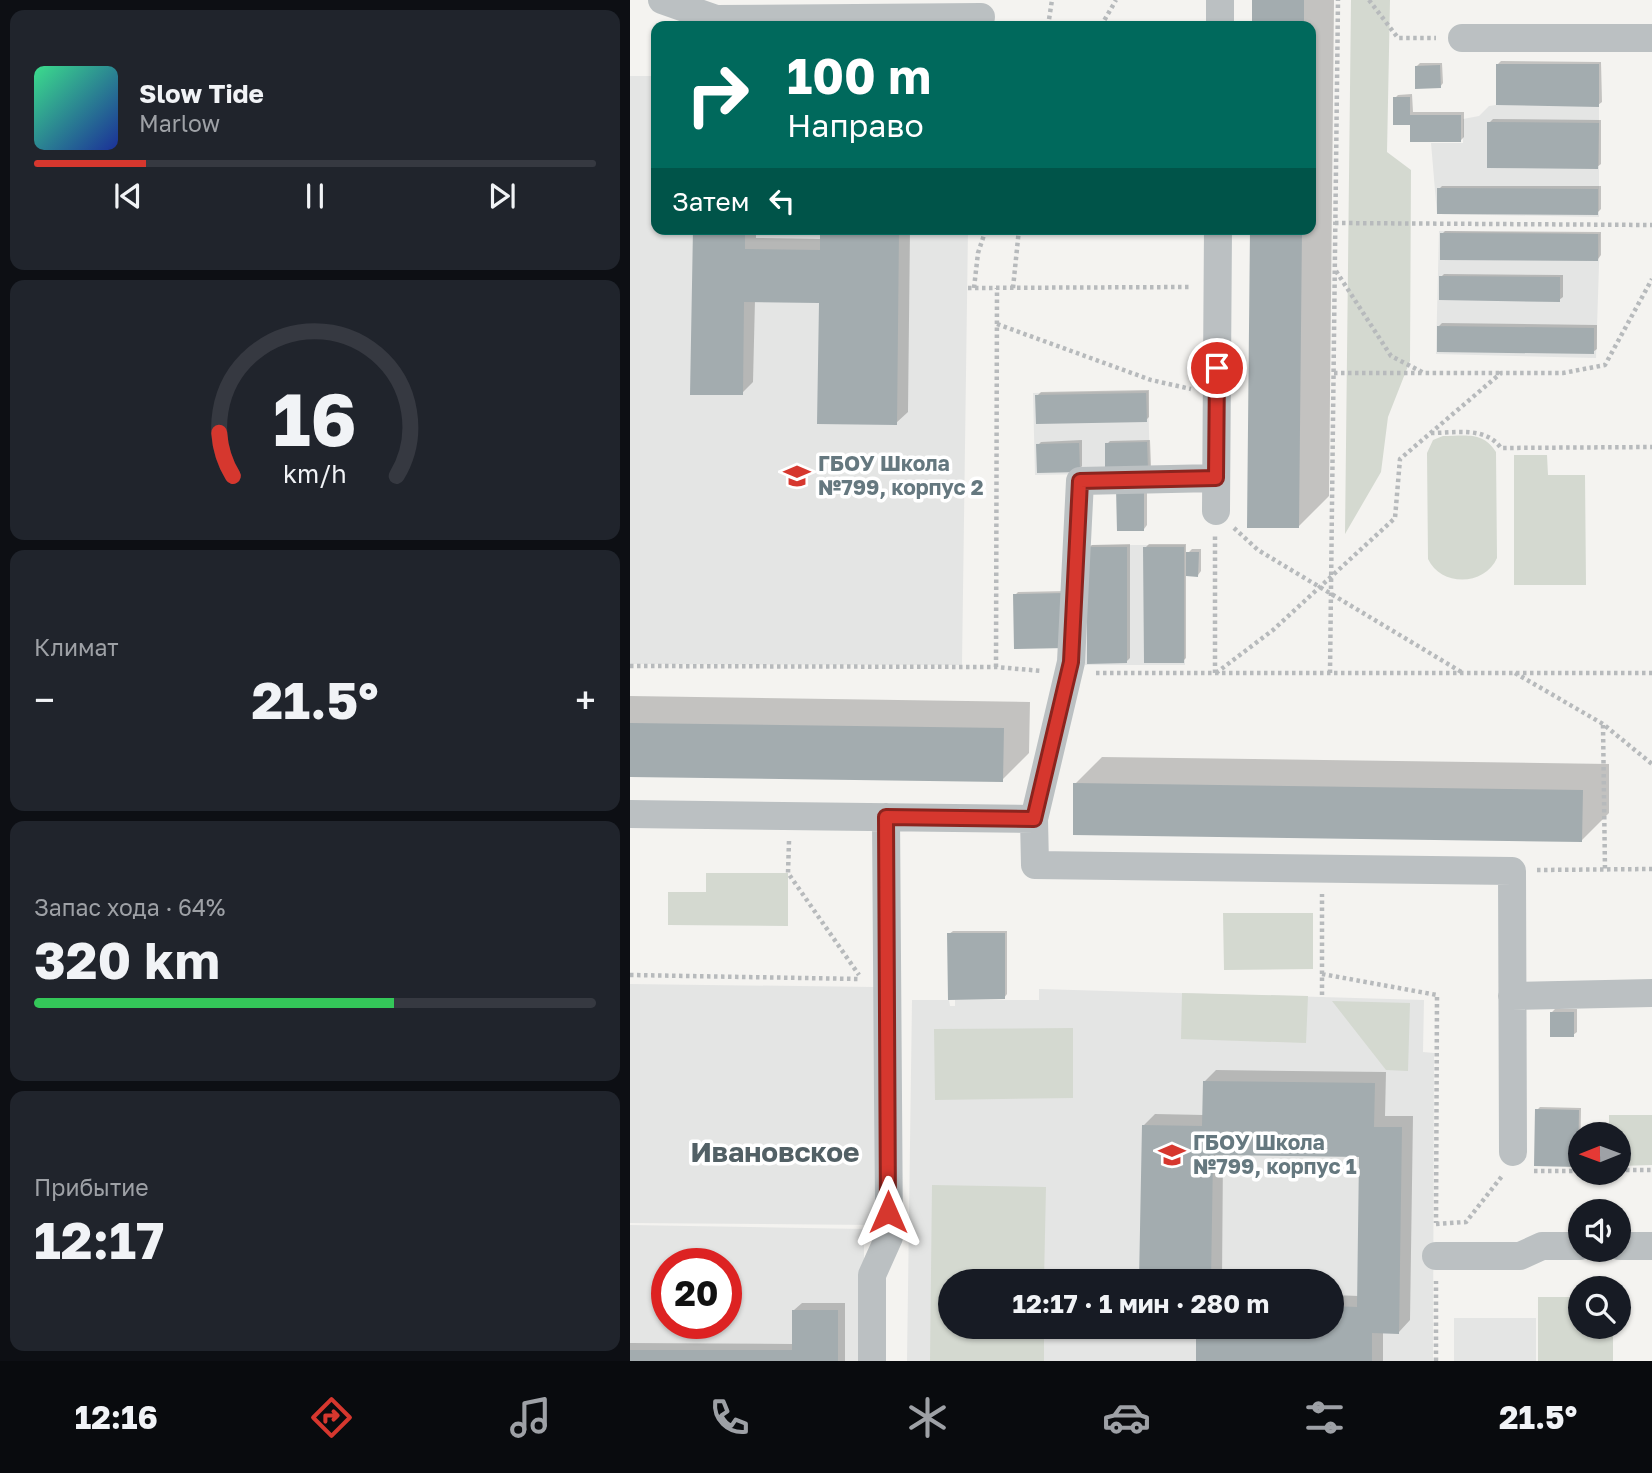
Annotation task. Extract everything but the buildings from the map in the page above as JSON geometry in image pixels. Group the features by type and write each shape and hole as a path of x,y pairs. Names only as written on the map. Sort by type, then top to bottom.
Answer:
{"lane":[{"path":"663,0 716,19 981,17"},
{"path":"1220,0 1220,21"},
{"path":"1462,38 1652,38"},
{"path":"1216,511 1218,235"},
{"path":"1216,478 1080,481 1068,673 1034,819 1035,865 1511,871 1512,996 1522,1161"},
{"path":"630,814 1034,819"},
{"path":"873,1361 868,1275 889,1237 874,979 886,817"},
{"path":"1512,996 1652,993"},
{"path":"1436,1256 1520,1256 1542,1246 1568,1246"},
{"path":"1631,1246 1652,1246"}],"path":[{"path":"1049,21 1052,0"},
{"path":"1104,21 1116,0"},
{"path":"1331,673 1338,0"},
{"path":"1369,0 1398,38 1462,38"},
{"path":"1335,223 1652,225"},
{"path":"984,235 971,288 1217,286"},
{"path":"1013,288 1019,235"},
{"path":"1335,270 1391,356 1424,373"},
{"path":"1334,373 1563,373 1605,365 1652,279"},
{"path":"996,667 997,288"},
{"path":"997,324 1152,380 1217,395"},
{"path":"1215,673 1273,631 1395,518 1399,458 1502,373"},
{"path":"1430,433 1482,433 1495,439 1501,448 1652,447"},
{"path":"1216,511 1258,550 1463,673"},
{"path":"1215,673 1216,511"},
{"path":"630,666 996,667 1068,673 1652,673"},
{"path":"1514,673 1603,724 1652,764"},
{"path":"1603,724 1605,870"},
{"path":"789,816 788,873 874,979"},
{"path":"1322,869 1322,995"},
{"path":"1511,871 1652,869"},
{"path":"1322,974 1437,995 1436,1223"},
{"path":"630,975 874,979"},
{"path":"1522,1161 1568,1169"},
{"path":"1631,1170 1652,1170"}],"shaded area":[{"path":"1351,0 1390,0 1387,152 1411,170 1410,361 1388,417 1381,472 1345,534"},
{"path":"1496,64 1599,64 1599,217 1437,214 1431,143 1463,143 1463,119 1479,116 1489,106 1496,105"},
{"name":"ГБОУ Школа №799, корпус 2","path":"630,76 651,76 651,235 968,235 962,665 630,664"},
{"path":"1439,231 1600,234 1596,358 1436,354"},
{"path":"1148,391 1150,473 1035,475 1033,393"},
{"path":"1443,436 1480,438 1496,452 1497,558 1483,574 1463,580 1443,575 1428,559 1427,453 1433,440"},
{"path":"1514,455 1547,455 1548,475 1585,475 1586,585 1514,585"},
{"path":"1085,545 1185,545 1185,665 1085,665"},
{"path":"706,873 788,873 788,926 668,925 668,892 706,892"},
{"path":"1223,913 1313,913 1313,969 1224,970"},
{"path":"630,984 874,987 874,1225 630,1223"},
{"name":"ГБОУ Школа №799, корпус 1","path":"1039,989 1424,1000 1423,1052 1434,1053 1433,1361 907,1361 912,1000 949,1000 950,1006 955,1006 955,1000 1039,1000"},
{"path":"1182,993 1308,996 1306,1043 1181,1039"},
{"path":"1332,1001 1410,1003 1408,1071 1386,1070"},
{"path":"1073,1028 1073,1098 935,1100 934,1029"},
{"path":"1609,1115 1652,1115 1652,1165 1631,1166 1631,1122 1609,1122"},
{"path":"932,1185 1046,1187 1044,1269 938,1269 938,1339 1044,1339 1044,1361 930,1361"},
{"path":"630,1225 864,1229 864,1361 630,1361"},
{"path":"1538,1297 1568,1297 1568,1339 1613,1339 1613,1361 1538,1361"},
{"path":"1454,1318 1536,1318 1536,1361 1454,1361"}],"place":[{"name":"ГБОУ Школа №799, корпус 2","path":"797,476"},
{"name":"ГБОУ Школа №799, корпус 1","path":"1172,1155"}],"district":[{"name":"Ивановское","path":"775,1152"}],"route":[{"path":"888,1212 886,817 1034,819 1071,662 1080,481 1216,478 1217,368"}]}
